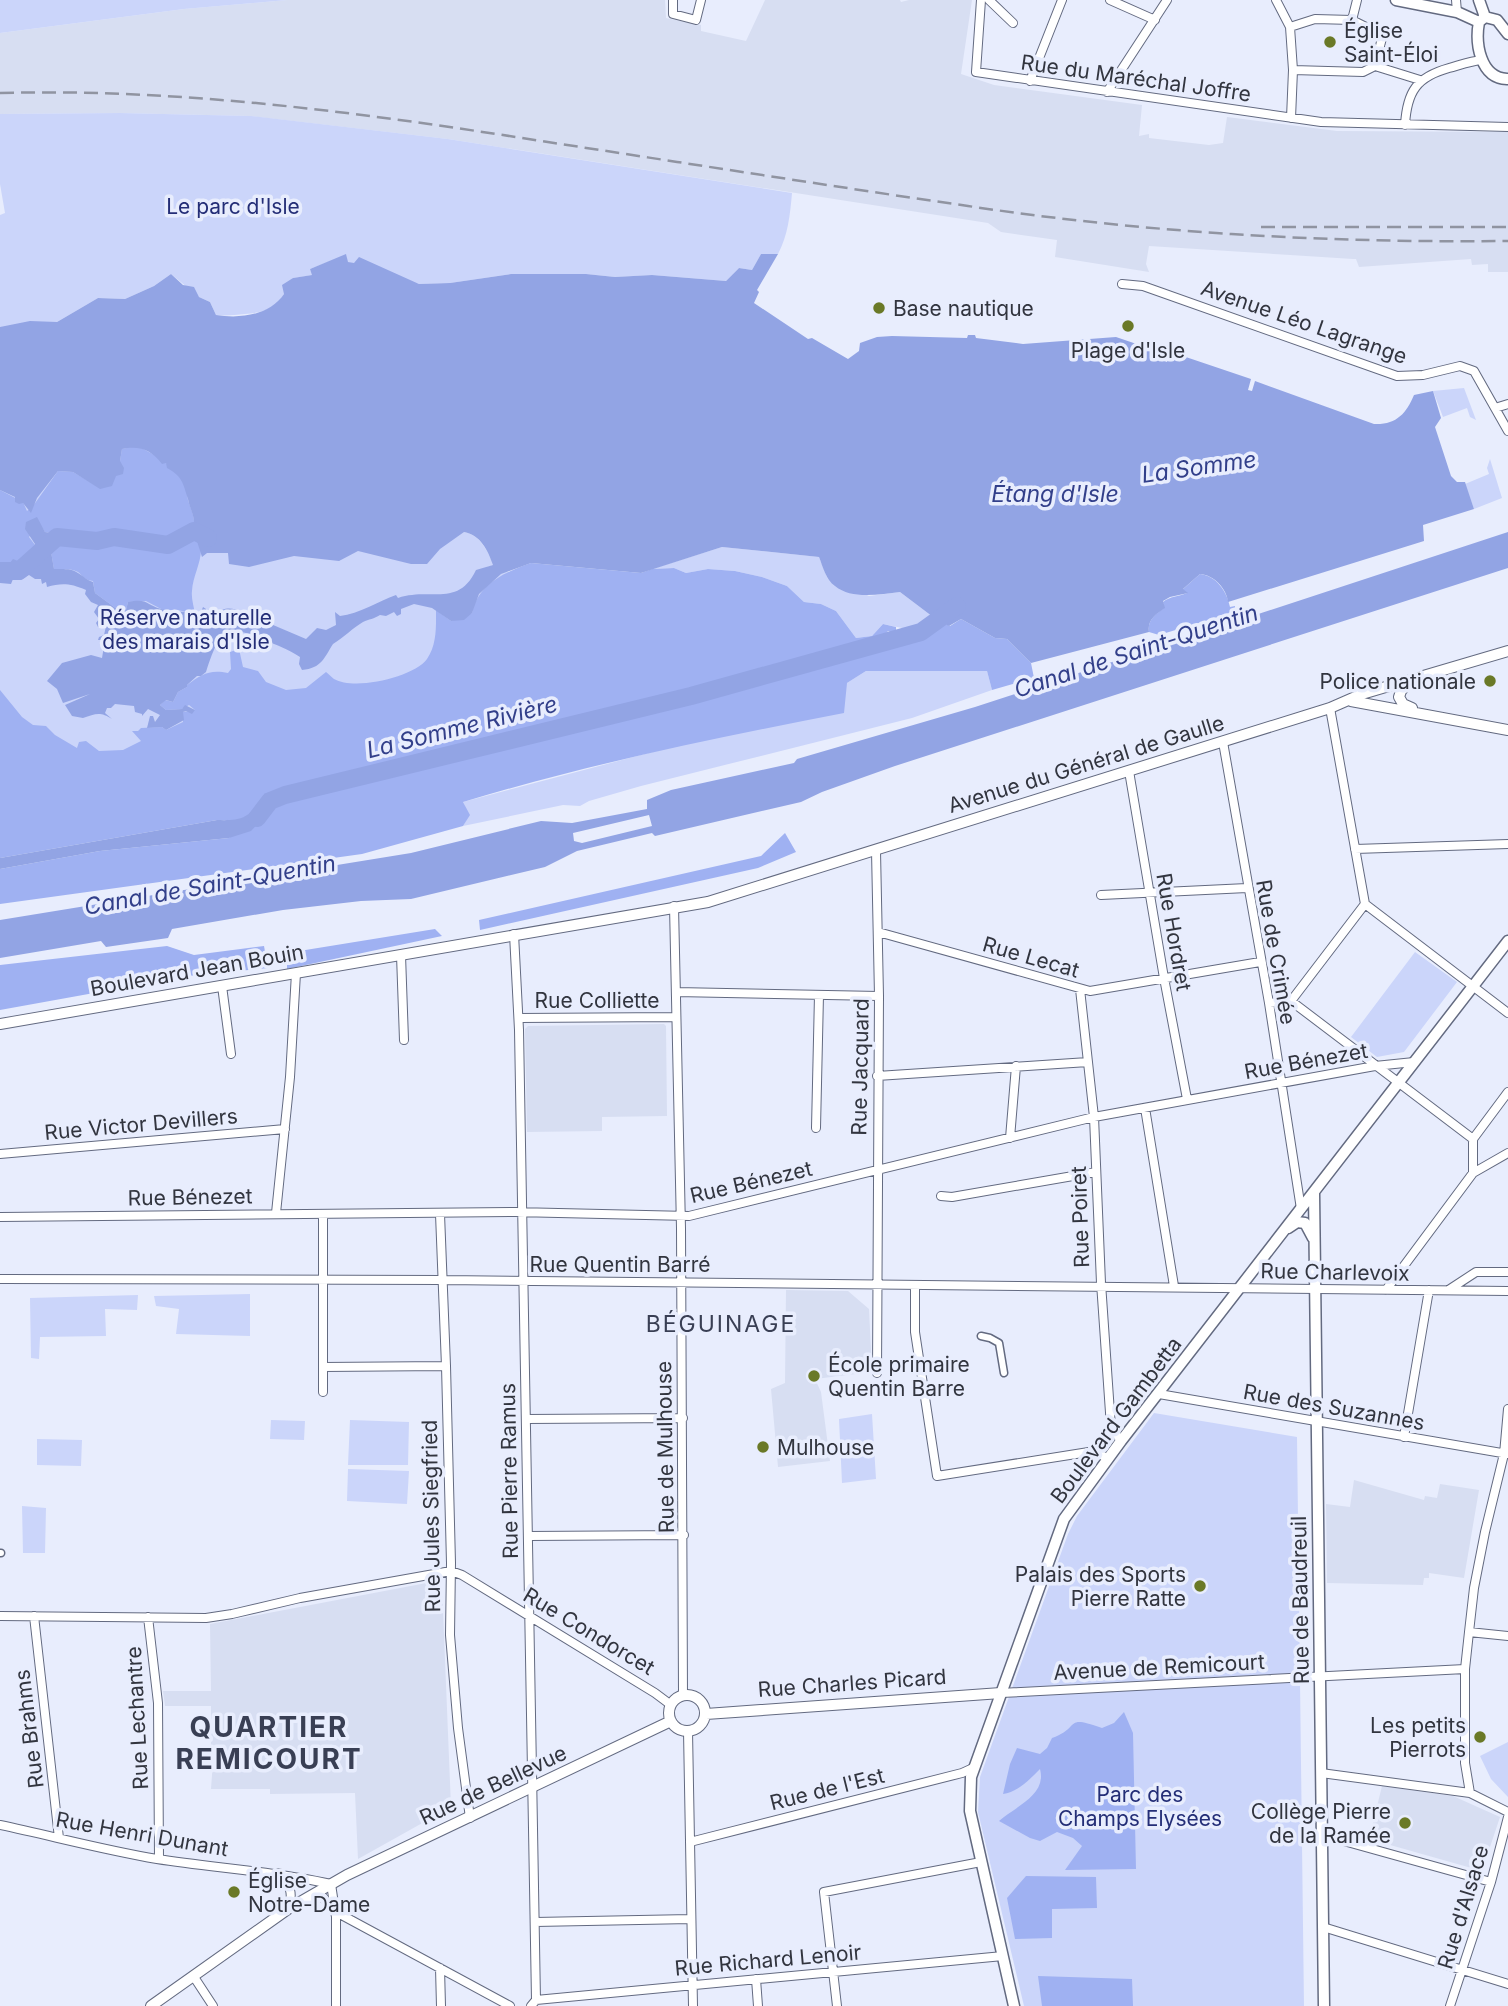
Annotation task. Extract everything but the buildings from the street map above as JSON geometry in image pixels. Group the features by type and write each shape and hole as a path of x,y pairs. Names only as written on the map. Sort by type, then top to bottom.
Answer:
{"main road":[{"path":"1396,0 1457,12 1482,20 1497,20 1508,34"},
{"path":"1479,0 1482,20 1477,39 1482,60 1492,74 1508,80"},
{"name":"Boulevard Gambetta","path":"1014,2006 970,1811 973,1768 1064,1519 1121,1441 1508,941"},
{"name":"Rue de Baudreuil","path":"1314,1193 1324,2006"},
{"path":"1285,1230 1297,1222 1305,1223 1314,1241"}],"street":[{"path":"673,0 673,14 696,20 701,0"},
{"name":"Rue du Maréchal Joffre","path":"981,0 976,72 1321,122 1508,127"},
{"path":"989,0 1013,23"},
{"path":"1030,80 1062,0"},
{"path":"1110,0 1155,20"},
{"path":"1107,92 1167,0"},
{"path":"1276,0 1290,27 1293,70 1291,118"},
{"path":"1352,20 1357,0"},
{"path":"1456,0 1457,12"},
{"path":"1290,27 1315,19 1352,20 1382,38 1375,66"},
{"path":"1405,125 1409,101 1420,80 1430,74 1482,60"},
{"path":"1293,70 1363,72 1375,66 1420,80"},
{"name":"Avenue Léo Lagrange","path":"1122,284 1143,286 1397,376 1423,375 1460,366 1474,371 1495,408"},
{"path":"1508,404 1495,408 1508,431"},
{"name":"Avenue du Général de Gaulle","path":"674,906 708,902 876,851 1330,708 1362,694 1508,652"},
{"path":"1411,680 1399,697 1403,704 1420,712"},
{"path":"1350,701 1508,730"},
{"path":"1330,708 1365,904 1508,1013"},
{"name":"Rue de Crimée","path":"1223,742 1269,1003 1301,1209"},
{"name":"Rue Hordret","path":"1129,771 1187,1100"},
{"path":"1355,849 1508,844"},
{"name":"Rue Jacquard","path":"876,851 877,1373"},
{"path":"1101,895 1247,888"},
{"path":"1291,1001 1365,904"},
{"name":"Boulevard Jean Bouin","path":"0,1024 674,906"},
{"name":"Rue de Mulhouse","path":"674,906 681,1215 683,1695"},
{"name":"Rue Lecat","path":"878,932 1090,991 1260,962"},
{"name":"Rue Pierre Ramus","path":"514,934 519,1018 524,1281 535,1922 534,2003"},
{"path":"401,955 404,1040"},
{"path":"276,1213 296,973"},
{"path":"222,986 231,1054"},
{"name":"Rue Poiret","path":"1080,989 1094,1117 1111,1427 1121,1441"},
{"path":"676,992 878,996"},
{"path":"816,1128 819,995"},
{"path":"1269,1003 1291,1001 1472,1139"},
{"name":"Rue Colliette","path":"519,1018 676,1017"},
{"path":"877,1076 1088,1062"},
{"name":"Rue Bénezet","path":"0,1217 276,1213 689,1216 1094,1117 1375,1066 1414,1062"},
{"path":"1010,1138 1016,1066"},
{"path":"1473,1173 1472,1139 1508,1093"},
{"path":"1145,1108 1174,1286"},
{"name":"Rue Victor Devillers","path":"0,1154 285,1129"},
{"path":"1386,1290 1473,1173 1508,1153"},
{"path":"941,1196 952,1197 1096,1172"},
{"path":"323,1214 323,1392"},
{"name":"Rue Jules Siegfried","path":"440,1214 451,1571 450,1635 458,1728 470,1818"},
{"path":"1448,1290 1475,1272 1508,1272"},
{"name":"Rue Quentin Barré","path":"0,1279 444,1280 1240,1288"},
{"path":"915,1286 915,1332 937,1476 1095,1451 1108,1459"},
{"name":"Rue Charlevoix","path":"1240,1288 1508,1291"},
{"path":"1404,1437 1429,1290"},
{"path":"981,1336 999,1343 1004,1373"},
{"path":"323,1367 446,1366"},
{"name":"Rue des Suzannes","path":"1159,1394 1506,1454"},
{"path":"1470,1793 1465,1763 1465,1668 1478,1566 1506,1454 1508,1409"},
{"path":"526,1419 683,1418"},
{"path":"528,1536 684,1535"},
{"path":"0,1616 206,1618 451,1571"},
{"name":"Rue Condorcet","path":"451,1571 463,1574 671,1705"},
{"name":"Rue Brahms","path":"34,1616 59,1838"},
{"name":"Rue Lechantre","path":"148,1617 158,1703 159,1859"},
{"path":"1469,1632 1508,1636"},
{"name":"Avenue de Remicourt","path":"1001,1693 1465,1668"},
{"name":"Rue Charles Picard","path":"706,1713 1001,1693"},
{"path":"683,1695 699,1698 706,1713 702,1724 688,1731 678,1728 671,1721 671,1705 683,1695"},
{"name":"Rue de Bellevue","path":"151,2006 288,1909 331,1884 671,1721"},
{"path":"688,1731 693,2006"},
{"name":"Rue de l'Est","path":"690,1842 973,1768"},
{"path":"1321,1773 1470,1793 1508,1815"},
{"name":"Rue d'Alsace","path":"1450,2006 1491,1882 1508,1815"},
{"name":"Rue Henri Dunant","path":"0,1825 159,1859 279,1873 331,1884"},
{"path":"1322,1835 1491,1882"},
{"path":"837,2006 824,1892 981,1862"},
{"path":"279,1873 292,1892 288,1909"},
{"path":"331,1884 336,1912 336,2006"},
{"path":"317,1892 336,1912 510,2006"},
{"path":"535,1922 691,1919"},
{"path":"1323,1927 1508,1984"},
{"name":"Rue Richard Lenoir","path":"534,2003 1003,1956"},
{"path":"440,1968 441,2006"},
{"path":"194,1977 213,2006"},
{"path":"756,1979 758,2006"}],"shaded area":[{"path":"287,0 665,0 666,18 701,25 701,31 746,41 765,0 972,0 961,74 994,85 1142,105 1139,136 1149,134 1149,138 1209,145 1223,143 1227,117 1337,131 1508,132 1508,272 1488,272 1488,264 1472,265 1471,259 1359,267 1356,259 1149,246 1146,264 1149,272 1055,257 1057,240 1001,232 988,223 448,139 250,116 0,114 0,33 184,9"},
{"path":"137,446 172,469 187,489 194,523 194,527 188,530 196,536 201,550 192,591 195,614 163,610 146,601 128,602 126,610 121,612 95,593 93,581 75,571 54,569 50,546 59,540 56,534 45,532 39,523 29,537 35,545 27,559 9,564 0,563 0,490 23,502 27,511 58,471 73,472 100,488 120,461 122,449"},
{"path":"531,563 641,573 652,569 674,568 686,573 708,569 762,577 787,586 804,602 821,604 836,611 856,638 872,636 883,624 896,627 896,630 892,633 888,631 880,641 890,638 900,642 901,639 915,636 937,620 950,626 961,619 995,638 1007,639 1031,663 1034,678 992,690 987,671 866,671 847,683 844,713 652,753 463,802 470,815 463,826 362,854 0,904 0,869 100,851 229,838 251,815 238,821 217,820 0,858 0,690 22,717 33,725 46,726 55,735 77,748 79,742 86,741 99,751 123,750 141,741 132,731 162,727 166,730 183,722 183,712 195,710 189,705 182,709 166,710 160,705 165,700 173,702 178,692 201,676 210,672 228,673 231,669 230,652 239,649 243,667 258,671 266,682 286,690 306,688 326,672 343,682 369,683 410,671 427,659 433,647 436,610 451,621 472,613 480,594 494,580"},
{"path":"1200,574 1211,578 1220,586 1230,607 1235,606 1235,612 1159,635 1149,632 1151,621 1164,608 1163,602 1187,593 1182,590"},
{"path":"785,833 796,852 758,868 480,930 479,920 761,856"},
{"path":"435,929 442,936 287,969 287,953"},
{"path":"167,946 194,955 264,946 268,968 188,976 0,1010 0,965"},
{"path":"664,1024 667,1116 602,1117 602,1131 527,1132 525,1029 528,1026"},
{"name":"École primaire Quentin Barre","path":"786,1290 848,1291 869,1309 872,1372 815,1379 821,1392 830,1461 778,1467 771,1389 785,1383"},
{"path":"1354,1480 1424,1500 1425,1496 1437,1498 1440,1484 1479,1490 1464,1578 1429,1573 1429,1578 1424,1578 1423,1585 1327,1583 1326,1504 1350,1507"},
{"path":"437,1581 442,1586 451,1807 358,1859 355,1793 270,1794 270,1789 211,1789 213,1761 205,1761 205,1750 211,1750 211,1706 165,1706 163,1691 211,1691 210,1624"},
{"path":"1124,1712 1133,1733 1136,1869 1065,1870 1082,1846 1073,1838 1057,1832 1040,1841 999,1821 1035,1793 1041,1778 1040,1769 1019,1788 1003,1794 1010,1764 1017,1748 1040,1754 1052,1738 1077,1722 1102,1728 1114,1723"},
{"path":"1382,1786 1453,1796 1500,1817 1482,1871 1369,1839"},
{"path":"1026,1876 1096,1877 1097,1908 1052,1909 1052,1938 1015,1939 1007,1898"},
{"path":"1038,1976 1132,1979 1133,2006 1042,2006"}],"green space":[{"path":"0,0 287,0 184,9 0,33"},
{"path":"0,114 251,116 448,139 792,193 789,217 778,254 761,254 752,270 739,268 726,281 652,275 615,277 586,274 511,274 450,283 419,284 347,262 346,255 310,269 313,275 293,278 275,305 255,313 216,315 210,302 199,297 171,274 154,286 125,299 98,298 57,322 46,322 475,536 483,544 494,565 487,567 638,603 0,858 0,215 5,213 0,184"},
{"path":"1464,388 1476,420 1470,417 1467,408 1443,417 1433,391"},
{"path":"1490,459 1502,498 1474,509 1465,484 1489,474 1487,468"},
{"path":"722,547 819,557 827,577 869,596 900,592 937,620 921,632 883,624 872,636 856,638 836,611 821,604 804,602 787,586 762,577 708,569 686,573 674,568 652,569"},
{"path":"866,671 987,671 992,690 912,718 641,786 580,806 563,805 463,826 469,815 463,802 671,747 847,683"},
{"path":"1415,952 1457,982 1404,1052 1377,1057 1351,1037"},
{"path":"250,1294 250,1336 176,1334 179,1309 156,1306 154,1296"},
{"path":"138,1295 137,1310 105,1309 106,1336 40,1337 39,1359 31,1358 30,1298"},
{"name":"Parc des Champs Elysées","path":"1154,1413 1297,1437 1304,2006 1024,2006 978,1812 980,1777 1068,1534 1077,1516"},
{"path":"872,1414 876,1479 842,1483 839,1419"},
{"path":"271,1420 305,1421 304,1440 270,1439"},
{"path":"350,1420 409,1422 408,1465 348,1465"},
{"path":"37,1439 82,1440 81,1466 37,1465"},
{"path":"348,1469 409,1471 407,1504 347,1501"},
{"path":"22,1506 46,1508 45,1553 23,1553"},
{"path":"1508,1742 1508,1797 1491,1779 1480,1756"}],"water":[{"name":"Étang d'Isle","path":"346,254 348,262 354,263 359,257 419,284 450,283 511,274 586,274 615,277 652,275 726,281 739,268 752,270 761,254 778,254 757,290 759,292 754,303 808,339 812,338 848,359 859,351 860,343 877,337 967,338 968,335 975,335 976,338 1023,344 1116,337 1166,354 1164,361 1167,362 1171,352 1251,379 1248,390 1252,391 1255,381 1374,424 1394,420 1404,413 1414,395 1433,391 1441,418 1435,427 1451,476 1457,482 1465,482 1474,509 1423,525 1424,541 1228,602 1219,584 1200,574 1183,589 1188,593 1163,601 1165,608 1151,621 1149,632 1031,663 1007,639 995,638 961,619 949,626 900,592 858,595 842,590 829,580 819,557 722,547 641,573 531,563 501,574 479,594 472,613 464,620 451,621 432,608 414,604 401,609 401,614 397,616 394,612 363,622 333,644 325,658 309,669 302,670 300,657 287,649 251,634 231,632 219,641 206,672 178,692 173,702 166,700 160,705 166,710 182,709 185,705 195,710 192,714 183,712 184,720 166,730 162,727 147,728 150,716 153,716 155,722 160,715 148,709 142,716 135,712 134,706 115,704 107,708 105,713 112,719 101,714 83,718 72,716 65,705 90,694 63,703 57,689 47,681 62,663 91,655 102,658 105,640 98,640 104,635 107,622 103,621 102,626 98,627 96,623 99,619 94,612 98,605 91,602 85,594 86,590 66,584 47,587 46,582 42,584 41,579 29,575 21,580 13,579 11,584 0,583 0,563 9,564 13,559 20,562 31,553 35,544 25,529 26,522 37,517 45,532 56,534 59,540 50,546 54,569 73,570 93,582 95,593 121,612 126,610 128,602 139,601 174,611 201,612 203,607 207,615 212,616 222,610 234,609 255,613 259,619 306,639 317,628 326,630 336,625 335,612 340,616 347,615 396,595 398,598 452,593 469,582 476,570 493,565 479,540 464,532 440,549 427,564 411,564 358,551 339,561 294,556 249,567 229,564 228,553 207,553 202,557 195,535 187,534 188,530 194,527 194,519 181,480 167,468 166,463 162,464 154,455 139,448 122,449 120,461 124,468 123,474 116,476 112,486 100,489 73,472 58,471 37,498 31,513 23,503 15,502 15,497 0,490 0,327 30,321 57,322 98,298 125,299 154,286 171,274 183,285 194,287 199,297 210,302 216,315 245,316 271,307 284,294 282,285 293,278 312,275 310,269"},
{"path":"1508,532 1508,568 895,766 801,802 577,851 545,867 411,899 361,901 283,910 172,929 168,938 106,947 101,941 0,958 0,920 411,853 541,821 572,823 647,809 647,800 671,790 794,763 797,759 975,707","holes":["649,815 652,826 582,843 574,841 573,833"]},
{"path":"265,793 277,804 251,831 229,838 100,851 0,869 0,858 241,818 255,807"}],"waterway":[{"path":"0,571 19,571 57,537 97,541 114,537 168,545 194,531 208,538"},
{"name":"La Somme Rivière","path":"257,818 270,801 285,795 691,696 921,632 957,606"}],"railway":[{"path":"0,93 140,95 347,113 968,206 1102,223 1305,238 1508,241"},
{"path":"1261,227 1508,227"}],"place":[{"name":"Église Saint-Éloi","path":"1330,42"},
{"name":"Base nautique","path":"879,308"},
{"name":"Plage d'Isle","path":"1128,326"},
{"name":"Police nationale","path":"1490,681"},
{"name":"École primaire Quentin Barre","path":"814,1376"},
{"name":"Mulhouse","path":"763,1447"},
{"name":"Palais des Sports Pierre Ratte","path":"1200,1586"},
{"name":"Les petits Pierrots","path":"1480,1737"},
{"name":"Collège Pierre de la Ramée","path":"1405,1823"},
{"name":"Église Notre-Dame","path":"234,1892"}],"district":[{"name":"BÉGUINAGE","path":"721,1324"},
{"name":"QUARTIER REMICOURT","path":"269,1743"}],"park label":[{"name":"Le parc d'Isle","path":"233,206"},
{"name":"Réserve naturelle des marais d'Isle","path":"186,629"}],"water label":[{"name":"La Somme","path":"1199,467"},
{"name":"Canal de Saint-Quentin","path":"1136,651"},
{"name":"Canal de Saint-Quentin","path":"210,885"}]}
